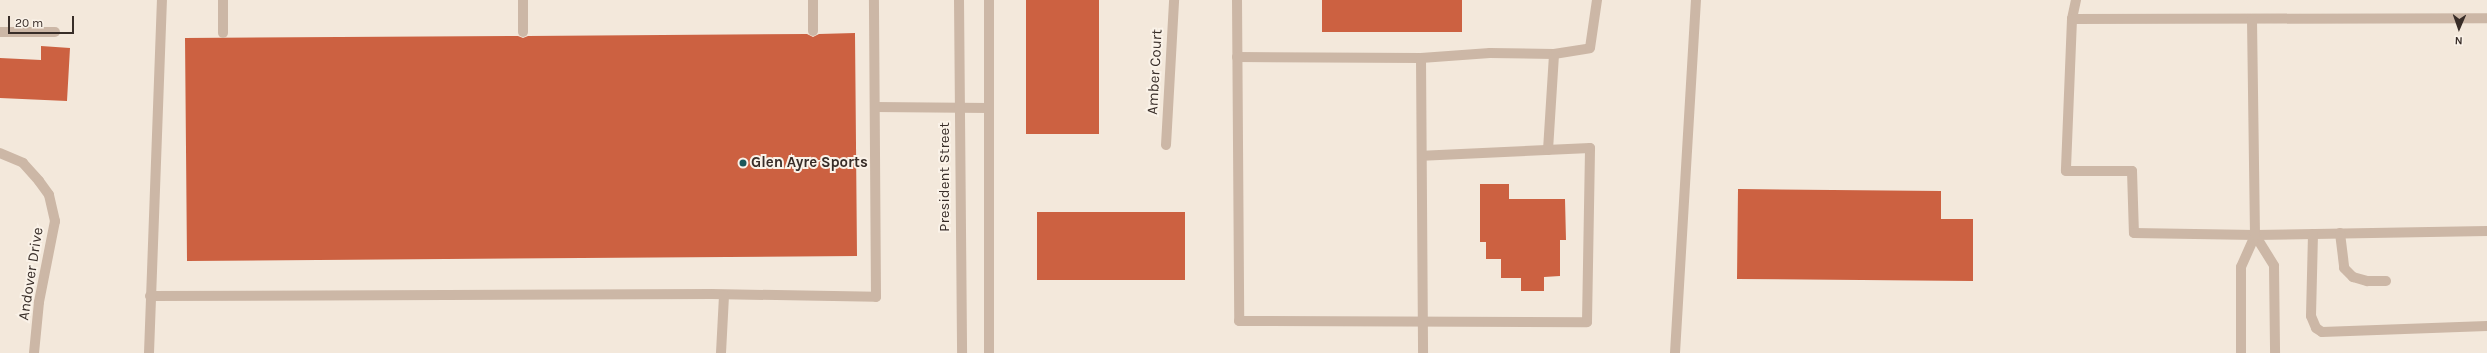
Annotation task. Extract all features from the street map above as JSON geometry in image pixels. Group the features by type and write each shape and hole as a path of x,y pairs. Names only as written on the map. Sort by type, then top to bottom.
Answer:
{"street":[{"path":"149,353 162,0"},
{"path":"223,0 223,33"},
{"path":"523,0 523,32"},
{"path":"813,0 813,31"},
{"path":"150,296 724,295 876,297 876,107 874,0"},
{"name":"President Street","path":"959,0 962,353"},
{"path":"988,353 989,0"},
{"name":"Amber Court","path":"1166,145 1174,0"},
{"path":"1238,0 1239,321 1424,323 1587,322 1590,148 1423,156"},
{"path":"1237,57 1421,58 1490,53 1554,54 1590,48 1597,0"},
{"path":"1675,353 1696,0"},
{"path":"2076,0 2072,19 2066,171 2132,171 2134,233 2255,235 2487,231"},
{"path":"2072,19 2487,18"},
{"path":"2241,353 2241,267 2255,235 2252,19"},
{"path":"0,32 55,32"},
{"path":"1548,150 1554,54"},
{"path":"1421,58 1423,156 1423,353"},
{"path":"876,107 989,108"},
{"name":"Andover Drive","path":"0,153 23,163 39,181 49,195 55,221 40,302 34,353"},
{"path":"2340,233 2344,268 2352,277 2367,281 2386,281"},
{"path":"2313,234 2311,316 2316,328 2322,332 2487,326"},
{"path":"2255,235 2274,266 2275,353"},
{"path":"721,353 724,295"}],"building":[{"path":"1026,0 1099,0 1099,134 1026,134"},
{"path":"1322,0 1462,0 1462,32 1322,32"},
{"path":"855,33 857,256 187,261 185,38 518,36 523,38 528,36 807,34 813,37 819,34"},
{"path":"41,46 70,48 67,101 0,98 0,58 41,60"},
{"path":"1480,184 1509,184 1509,199 1565,199 1566,240 1560,240 1560,276 1544,277 1544,291 1521,291 1521,278 1501,278 1501,259 1486,259 1486,242 1480,242"},
{"path":"1738,189 1941,191 1941,219 1973,219 1973,281 1737,279"},
{"path":"1037,212 1185,212 1185,280 1037,280"}],"place":[{"name":"Glen Ayre Sports","path":"743,163"}]}
